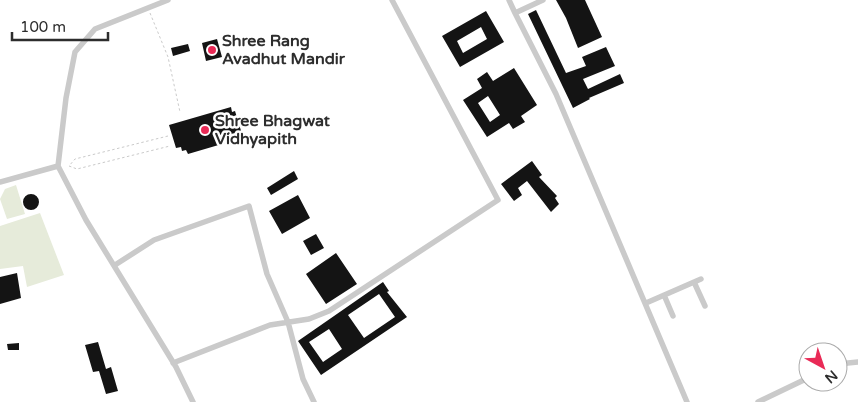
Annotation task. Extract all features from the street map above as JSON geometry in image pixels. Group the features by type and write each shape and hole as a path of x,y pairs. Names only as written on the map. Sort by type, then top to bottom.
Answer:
{"street":[{"path":"168,0 95,30 75,52 66,98 58,166 86,220 173,363 193,402"},
{"path":"173,363 270,326 309,318 329,311 498,200 392,0"},
{"path":"509,0 556,94 687,402"},
{"path":"515,12 543,0"},
{"path":"0,182 58,166"},
{"path":"115,265 154,240 248,206 267,274 288,322 304,379 314,402"},
{"path":"646,303 701,279"},
{"path":"694,282 705,306"},
{"path":"664,295 673,316"},
{"path":"758,402 798,383"}],"path":[{"path":"148,8 168,57 180,112"},
{"path":"168,136 75,160 69,166 77,169 170,146"}],"green space":[{"path":"16,185 25,214 7,219 0,199 5,189"},
{"path":"40,213 64,275 27,287 23,266 0,269 0,226"}],"building":[{"path":"556,0 585,0 602,37 578,48 566,18"},
{"path":"536,10 566,73 586,66 582,57 606,47 615,66 583,79 588,89 620,74 624,83 589,98 573,108 528,14"},
{"path":"486,11 504,42 460,67 442,36","holes":["481,27 487,39 463,53 457,41"]},
{"name":"Shree Rang Avadhut Mandir","path":"217,39 222,57 206,61 202,43"},
{"path":"188,44 190,51 173,56 171,48"},
{"path":"514,68 537,105 521,116 525,122 513,129 509,123 487,137 463,100 482,88 477,79 487,72 493,81","holes":["488,96 500,115 490,122 478,103"]},
{"name":"Shree Bhagwat Vidhyapith","path":"231,107 232,112 235,111 242,134 238,135 239,139 188,154 186,150 182,151 181,147 176,148 169,125"},
{"path":"532,161 542,175 539,177 557,196 555,198 559,204 551,212 527,181 518,188 522,195 514,201 501,184"},
{"path":"294,171 298,179 271,195 267,188"},
{"path":"31,194 37,196 39,202 37,208 31,210 25,208 23,202 25,196"},
{"path":"298,195 310,218 282,234 269,211"},
{"path":"316,234 324,248 311,255 303,241"},
{"path":"336,253 357,284 326,304 306,274"},
{"path":"17,273 21,298 0,304 0,277"},
{"path":"383,282 389,291 387,292 407,317 321,375 298,341","holes":["379,294 395,317 364,338 348,315","329,329 342,349 323,362 309,342"]},
{"path":"98,342 106,369 111,367 118,391 106,394 99,371 93,372 85,345"},
{"path":"19,343 19,350 8,350 7,344"}],"place":[{"name":"Shree Rang Avadhut Mandir","path":"212,50"},
{"name":"Shree Bhagwat Vidhyapith","path":"205,130"}]}
